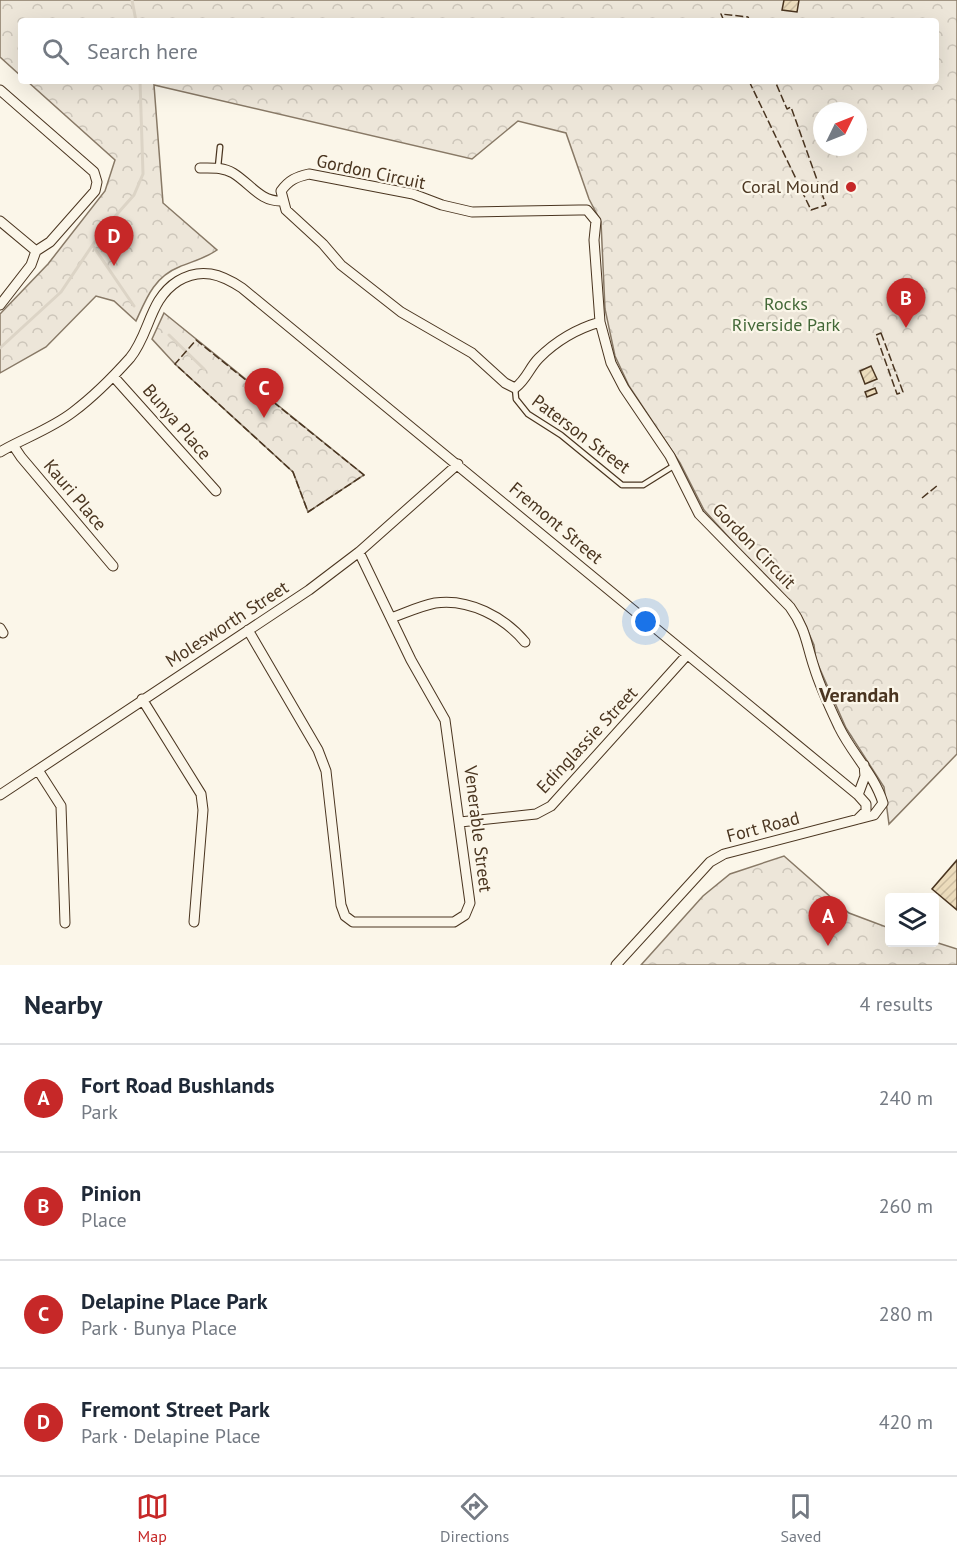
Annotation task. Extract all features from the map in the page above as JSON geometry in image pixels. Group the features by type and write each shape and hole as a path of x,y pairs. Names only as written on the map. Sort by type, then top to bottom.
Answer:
{"street":[{"path":"0,90 94,172 98,182 95,191 50,242 36,251 31,265 0,305"},
{"path":"201,168 218,167 233,172 270,201 282,201 290,214 323,244 341,265 401,312 472,353 505,384 515,388 528,377 537,360 564,336 600,322"},
{"name":"Gordon Circuit","path":"282,201 281,191 287,183 309,174 413,194 442,205 472,212 587,210 596,221 594,240 600,322 611,363 624,388 675,465 699,514 799,620 805,631 817,676 840,729 864,764 879,790 883,803 874,815 856,820"},
{"path":"0,221 36,251"},
{"name":"Fremont Street","path":"113,376 140,342 154,306 164,292 185,278 199,274 222,275 242,288 458,464 858,795"},
{"path":"0,452 72,413 113,376"},
{"name":"Bunya Place","path":"113,376 216,491"},
{"name":"Kauri Place","path":"13,445 21,458 113,566"},
{"name":"Molesworth Street","path":"0,795 309,590 358,552 458,464"},
{"name":"Venerable Street","path":"248,630 318,750 326,771 341,905 345,916 353,922 454,922 465,915 470,903 445,720 358,552"},
{"path":"391,618 436,603 464,604 483,610 514,628 525,642"},
{"name":"Edinglassie Street","path":"460,822 536,814 551,806 687,655"},
{"path":"142,699 201,794 203,810 194,922"},
{"path":"856,820 866,811 866,804 858,795 865,776 864,764"},
{"path":"38,770 61,806 65,923"},
{"name":"Fort Road","path":"615,965 710,862 724,854 856,820"}],"lane":[{"path":"218,167 219,147"},
{"name":"Paterson Street","path":"515,388 516,399 528,414 561,435 622,485 643,485 675,465"}],"green space":[{"name":"Rocks Riverside Park","path":"0,0 957,0 957,754 889,824 884,787 846,728 816,660 814,645 802,618 704,510 680,463 629,386 615,356 605,309 601,222 589,199 566,133 518,121 472,159 154,85 163,203 217,250 170,271 163,277 152,290 136,321 114,301 96,296 46,347 0,373 0,314 48,264 105,191 115,160 30,84 939,84 939,18 18,18 18,73 0,57"},
{"path":"164,313 364,475 308,512 293,472 175,364 152,339"},
{"path":"784,856 849,913 885,926 885,947 939,947 939,943 957,949 957,965 641,965 703,896 730,874"}],"building":[{"path":"784,0 799,0 797,12 782,10"},
{"path":"871,366 877,379 865,384 860,371"},
{"path":"875,388 877,393 867,397 865,392"},
{"path":"957,860 957,910 932,889"}],"waterway":[{"path":"132,0 135,18"},
{"path":"0,348 61,292 102,231 134,195 143,174 140,84"},
{"path":"93,246 134,306"},
{"path":"169,335 204,369"}],"fence":[{"path":"723,18 721,14 748,18"},
{"path":"750,84 811,210 826,205 791,107 787,109 776,84"},
{"path":"881,333 903,392 897,394 876,335 881,333"},
{"path":"196,340 364,475 308,512 293,472 175,364 196,340"},
{"path":"922,498 938,485"}],"place":[{"name":"Coral Mound","path":"851,187"},
{"name":"Fremont Street Park","path":"114,266"},
{"name":"Pinion","path":"906,328"},
{"name":"Delapine Place Park","path":"264,418"},
{"name":"Fort Road Bushlands","path":"828,946"}],"district":[{"name":"Verandah","path":"859,695"}]}
